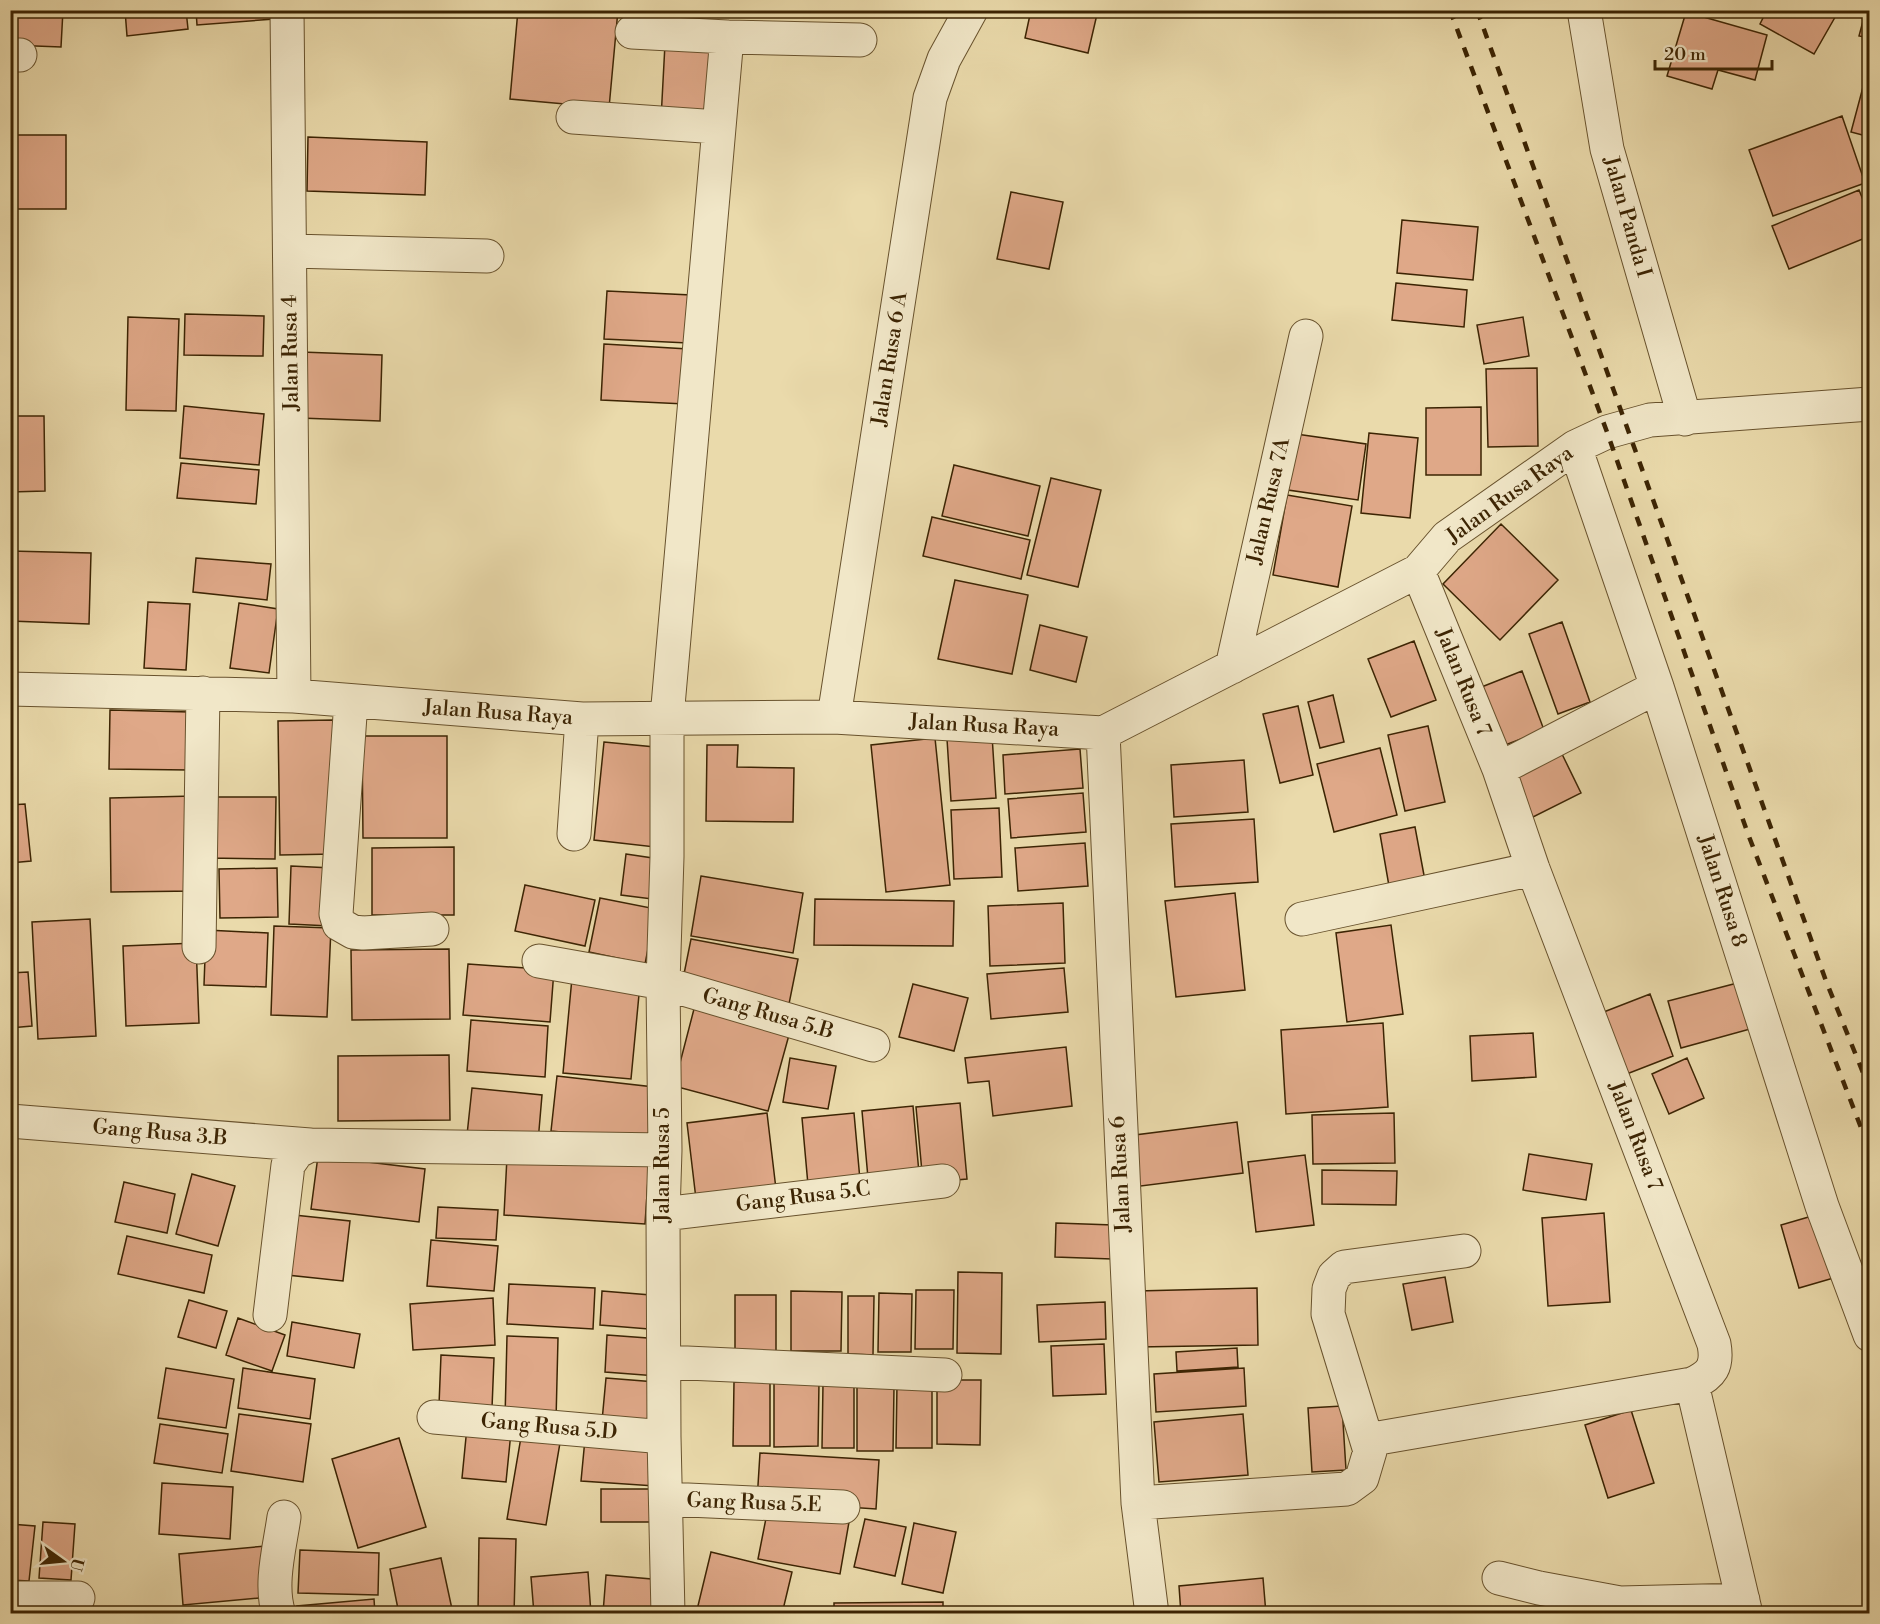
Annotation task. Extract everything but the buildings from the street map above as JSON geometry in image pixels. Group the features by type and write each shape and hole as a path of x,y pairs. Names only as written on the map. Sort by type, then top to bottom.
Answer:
{"street":[{"name":"Jalan Rusa 4","path":"287,10 294,696"},
{"name":"Jalan Rusa 6 A","path":"834,717 930,98 944,60 971,10"},
{"name":"Jalan Panda I","path":"1584,10 1607,149 1684,419"},
{"path":"632,32 860,40"},
{"name":"Jalan Rusa 5","path":"668,1614 664,1437 663,983 668,857 668,717 727,37"},
{"path":"573,117 718,127"},
{"path":"290,251 487,255"},
{"name":"Jalan Rusa 7A","path":"1232,667 1306,336"},
{"name":"Jalan Rusa Raya","path":"10,689 294,696 582,719 834,717 1103,733 1418,571 1447,537 1575,447 1607,432 1650,420 1869,404"},
{"name":"Jalan Rusa 8","path":"1575,447 1657,687 1822,1206 1869,1335"},
{"name":"Jalan Rusa 7","path":"1367,1440 1692,1384 1708,1377 1717,1362 1714,1344 1533,869 1499,769 1418,571"},
{"path":"1499,769 1657,687"},
{"path":"199,947 203,693"},
{"path":"351,701 336,914 339,924 353,932 363,933 432,929"},
{"path":"574,834 582,719"},
{"name":"Jalan Rusa 6","path":"1103,733 1138,1503 1152,1614"},
{"path":"1302,920 1533,869"},
{"name":"Gang Rusa 5.B","path":"539,961 663,983 873,1045"},
{"name":"Gang Rusa 3.B","path":"10,1120 310,1145 665,1150"},
{"path":"270,1316 288,1165 297,1152 310,1145"},
{"name":"Gang Rusa 5.C","path":"663,1214 943,1181"},
{"path":"1138,1503 1347,1489 1362,1478 1368,1466 1370,1451 1328,1314 1329,1289 1334,1276 1344,1267 1464,1251"},
{"path":"665,1362 945,1375"},
{"path":"1499,1578 1620,1603 1745,1607 1692,1384"},
{"name":"Gang Rusa 5.D","path":"434,1417 664,1437"},
{"name":"Gang Rusa 5.E","path":"666,1500 843,1507"},
{"path":"279,1614 276,1606 277,1566 284,1516"},
{"path":"10,1598 78,1598"}],"railway":[{"path":"1450,10 1607,432 1748,834 1870,1151"},
{"path":"1477,10 1826,981 1870,1090"}]}
